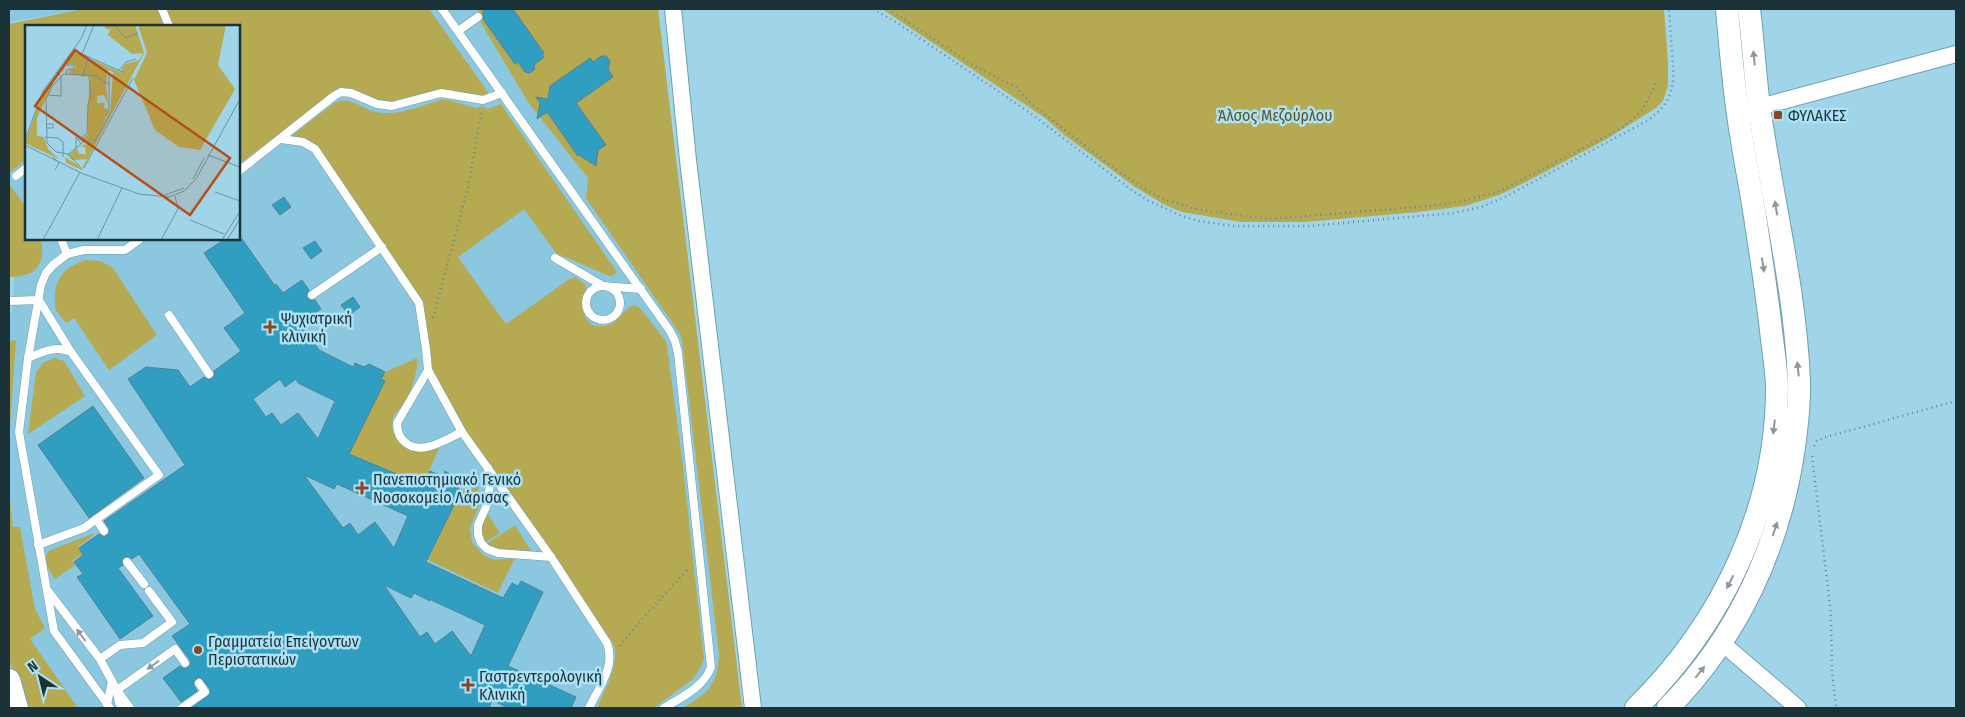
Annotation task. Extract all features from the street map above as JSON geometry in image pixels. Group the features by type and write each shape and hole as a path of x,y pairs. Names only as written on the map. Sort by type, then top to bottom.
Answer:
{"street":[{"path":"673,9 688,160 753,708"},
{"path":"1636,708 1683,657 1720,602 1747,543 1761,503 1769,468 1777,383 1767,290 1738,113 1727,9"},
{"path":"1668,708 1722,643 1756,581 1768,553 1782,510 1792,465 1798,421 1799,380 1790,286 1759,107 1749,9"},
{"path":"1738,113 1956,54"},
{"path":"1722,643 1798,708"},
{"path":"9,680 17,708"}],"lane":[{"path":"162,9 169,25"},
{"path":"442,9 641,289 675,341 678,353 711,667 700,685 664,708"},
{"path":"458,31 478,16"},
{"path":"240,170 334,96 342,92 351,93 377,104 392,106 441,93 483,100 502,93"},
{"path":"281,138 303,142 315,149 419,303 428,370 462,432 551,557 607,643 611,659 610,665 589,708"},
{"path":"16,176 25,169"},
{"path":"61,240 68,254"},
{"path":"109,706 54,631 19,432 28,358 41,285 46,273 68,254 84,250 125,250 139,240"},
{"path":"312,295 382,248"},
{"path":"555,258 603,286 616,292 620,302 617,313 603,320 593,317 589,313 586,302 591,291 603,286 641,289"},
{"path":"9,301 39,300"},
{"path":"38,545 84,528 159,475 70,352 39,300"},
{"path":"168,315 209,374"},
{"path":"28,358 53,349 62,348 70,352"},
{"path":"428,370 397,422 396,431 403,442 412,448 429,447 462,432"},
{"path":"488,467 490,485 486,507 478,525 478,535 482,544 487,549 498,553 551,557"},
{"path":"96,519 104,530"},
{"path":"100,660 120,645 143,643 172,622 127,562"},
{"path":"47,589 100,660 130,708"},
{"path":"117,690 174,649 184,663"},
{"path":"109,706 112,680"},
{"path":"182,708 205,692 199,683"},
{"path":"117,690 119,703 122,708"}],"path":[{"path":"873,9 899,24 1030,113 1133,191 1165,210 1199,221 1217,224 1310,226 1440,215 1481,207 1505,197 1647,122 1664,107 1673,88 1674,68 1669,9"},
{"path":"888,9 976,67 1016,88 1033,105 1066,131 1118,171 1151,193 1166,200 1200,210 1268,219 1278,216 1430,206 1473,199 1500,191 1622,128 1643,109 1656,83"},
{"path":"426,349 468,187 483,100"},
{"path":"1836,708 1832,672 1831,614 1812,448 1817,441 1826,437 1956,401"},
{"path":"611,659 654,604 700,556"}],"shaded area":[{"name":"Πανεπιστημιακό Γενικό Νοσοκομείο Λάρισας","path":"9,9 658,9 742,708 22,708 9,662 9,313 12,313 14,277 9,277 9,24 68,12 9,22"}],"green space":[{"path":"84,9 429,9 490,95 481,99 442,93 391,106 350,94 334,95 240,163 240,25 25,25 25,161 9,173 9,24"},
{"path":"479,9 658,9 742,708 683,708 705,692 714,681 719,654 680,334 586,198 588,178 528,102 477,16"},
{"name":"Άλσος Μεζούρλου","path":"882,9 1664,9 1668,86 1663,101 1656,108 1605,140 1499,195 1465,206 1305,222 1241,222 1182,212 1163,204 1135,187 1063,134 1045,118"},
{"path":"343,100 372,111 384,113 401,112 441,100 448,100 476,108 482,106 488,109 501,104 617,272 613,276 609,276 556,253 524,209 458,257 506,324 575,277 585,284 583,309 584,314 592,325 607,326 634,305 640,308 666,341 682,458 704,659 693,679 654,708 597,708 613,670 615,661 614,645 430,384 419,313 340,182 318,148 290,137 334,103"},
{"path":"9,184 25,206 25,240 41,240 42,256 37,268 32,272 26,275 9,277"},
{"path":"86,260 101,261 113,268 157,335 109,370 74,318 66,323 55,307 57,284 63,273 79,262"},
{"path":"16,340 9,441 9,341"},
{"path":"55,358 64,361 85,396 28,434 36,372 44,362"},
{"path":"417,358 417,369 411,389 406,401 395,414 392,426 396,437 404,446 410,449 439,448 423,485 356,456 353,459 348,456 385,381 381,379 385,372"},
{"path":"478,487 480,504 470,528 472,542 484,556 495,560 515,558 498,593 428,560 461,491"},
{"path":"9,491 13,527 20,527 35,609 45,628 30,639 78,708 23,708 9,659"},
{"path":"484,508 500,533 480,546 477,525"},
{"path":"515,525 531,551 528,553 482,547"},
{"path":"95,534 78,547 82,554 72,561 75,565 55,579 47,565 48,551"}],"building":[{"path":"483,9 513,9 544,53 542,54 544,57 535,64 534,70 530,73 525,72 518,62 515,64 483,19"},
{"path":"601,56 606,56 610,61 608,69 613,77 576,103 606,145 598,150 596,166 578,156 547,112 537,119 540,103 536,97 548,99 550,86 590,58 593,62"},
{"path":"284,197 291,207 280,215 272,205"},
{"path":"242,239 275,286 276,284 283,293 302,280 309,290 307,298 315,300 321,309 300,324 319,350 353,367 355,363 364,367 369,364 385,372 381,379 385,381 349,454 423,485 430,471 444,477 445,471 461,481 458,488 461,491 426,562 503,598 512,583 518,586 521,581 543,592 508,666 576,697 571,708 508,708 492,700 489,708 191,708 210,694 210,689 203,680 199,677 196,679 193,684 197,691 181,702 163,678 180,666 185,669 190,666 190,660 172,636 190,624 139,554 132,559 124,557 122,560 123,565 118,568 153,616 120,639 77,577 83,574 74,562 83,555 79,548 99,534 104,537 109,534 109,528 104,521 185,465 128,379 146,367 178,370 190,387 204,377 209,380 213,378 214,371 241,351 224,328 245,313 204,253 224,240","holes":["280,379 285,387 296,379 298,383 335,401 318,439 298,413 281,425 272,413 266,417 253,399","304,475 334,489 337,484 408,516 394,548 375,522 358,535 350,523 343,528","384,585 411,598 414,593 485,625 471,656 452,631 435,644 427,632 420,637"]},
{"path":"315,241 322,251 311,259 303,248"},
{"path":"353,297 360,307 349,315 341,305"},
{"path":"93,406 144,478 89,518 38,445"}],"place":[{"name":"ΦΥΛΑΚΕΣ","path":"1778,115"},
{"name":"Ψυχιατρική κλινική","path":"270,327"},
{"name":"Πανεπιστημιακό Γενικό Νοσοκομείο Λάρισας","path":"362,488"},
{"name":"Γραμματεία Επείγοντων Περιστατικών","path":"198,650"},
{"name":"Γαστρεντερολογική Κλινική","path":"468,685"}]}
